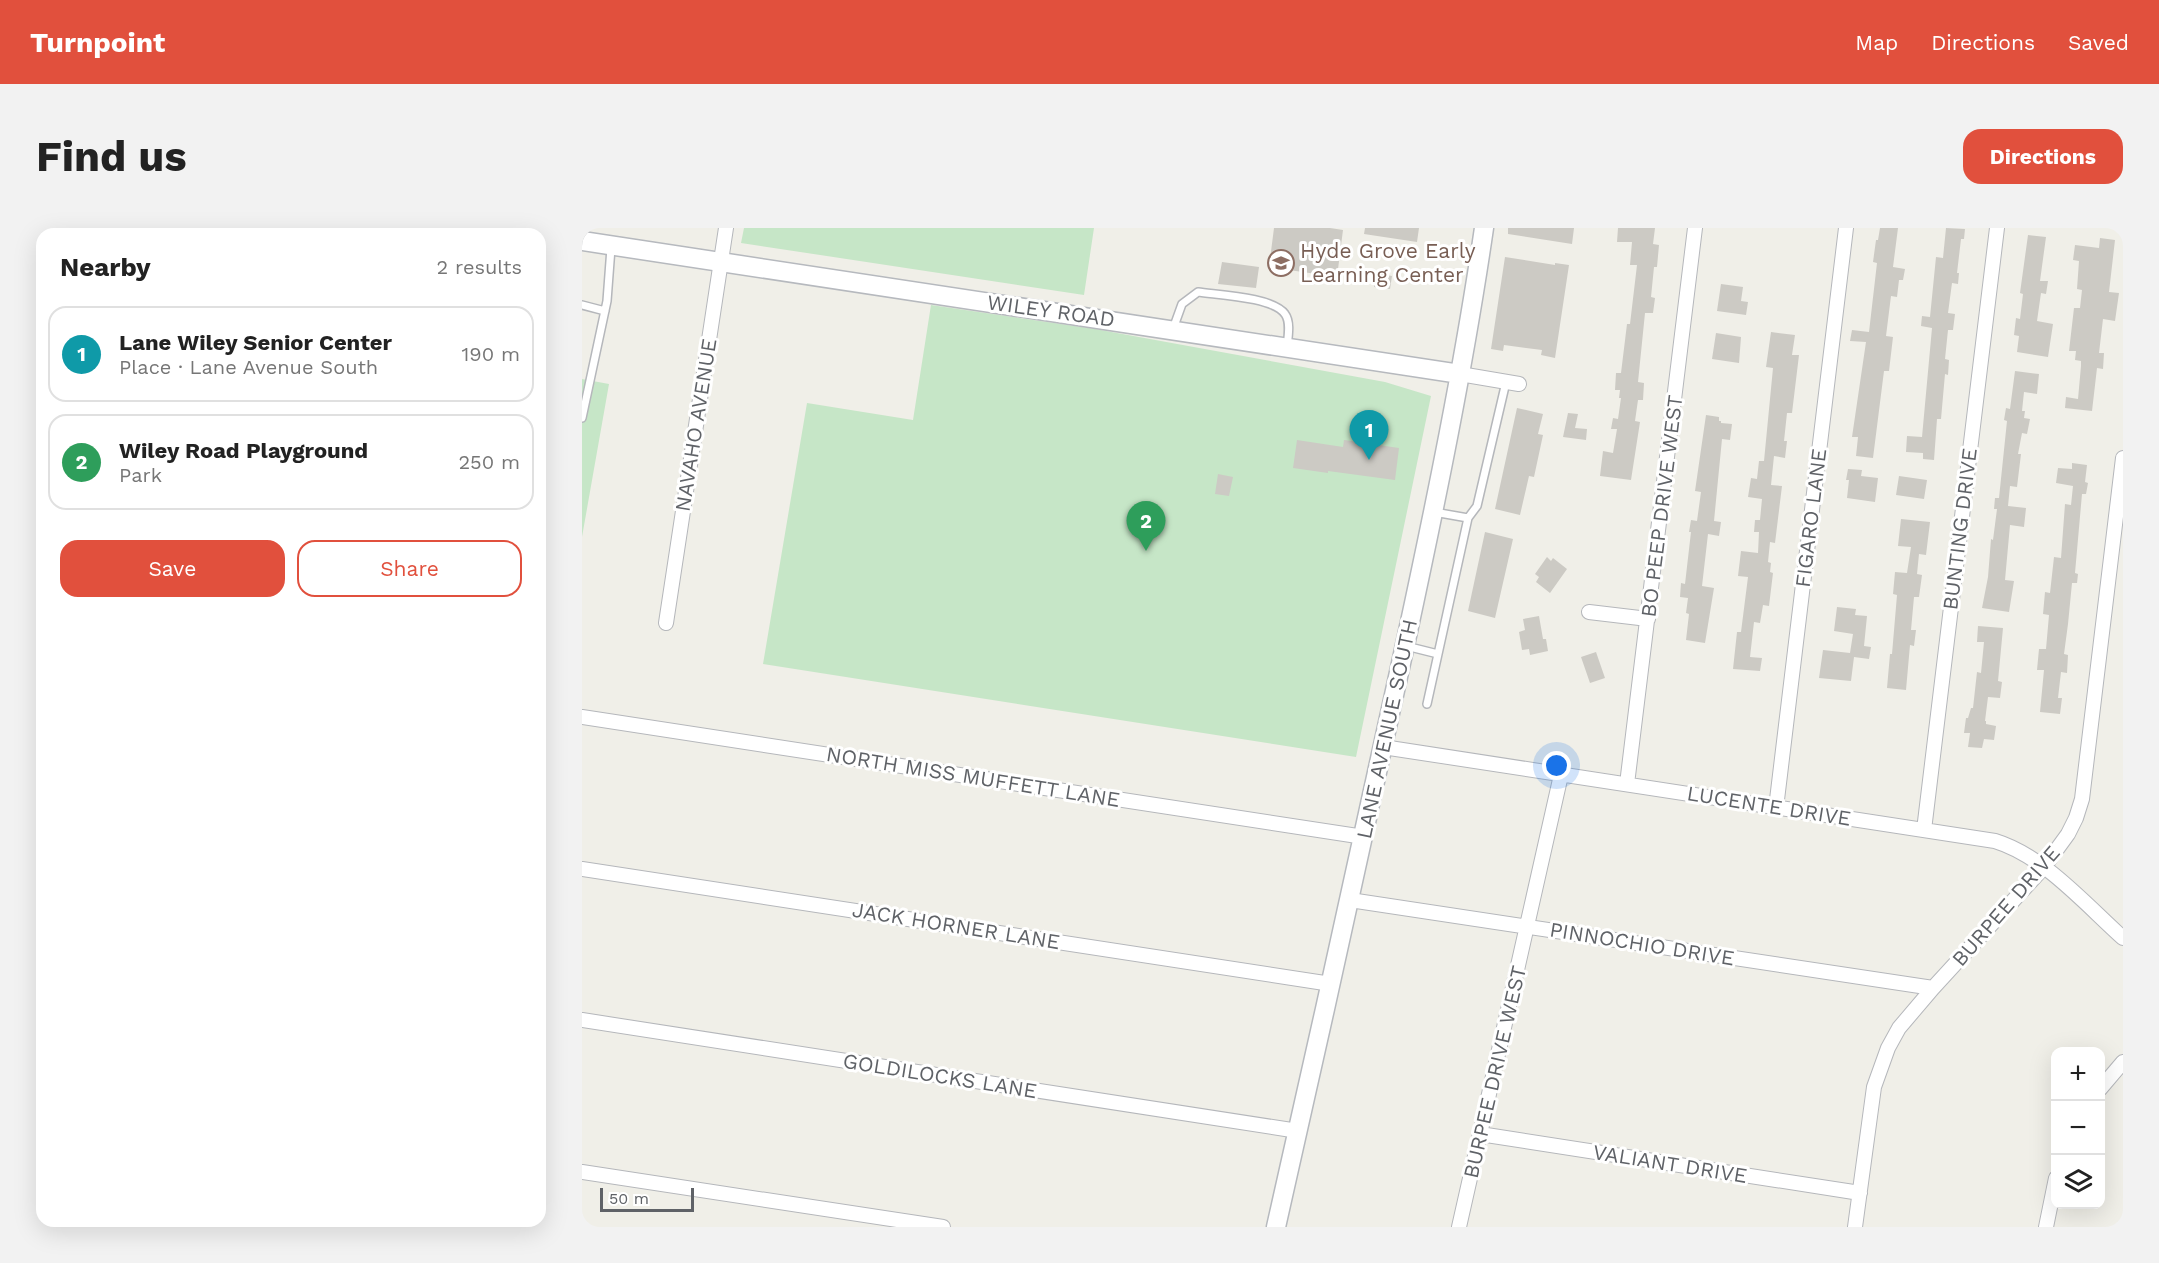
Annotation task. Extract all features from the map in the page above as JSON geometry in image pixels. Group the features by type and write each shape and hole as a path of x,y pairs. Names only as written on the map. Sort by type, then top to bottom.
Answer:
{"main road":[{"name":"LANE AVENUE SOUTH","path":"1276,1227 1405,646 1460,374 1484,228"},
{"name":"WILEY ROAD","path":"582,241 1460,374"}],"street":[{"name":"NAVAHO AVENUE","path":"666,623 726,228"},
{"name":"BO PEEP DRIVE WEST","path":"1627,784 1695,228"},
{"name":"FIGARO LANE","path":"1776,808 1846,228"},
{"name":"BUNTING DRIVE","path":"1924,830 1997,228"},
{"name":"WILEY ROAD","path":"1460,374 1513,383"},
{"name":"BURPEE DRIVE","path":"1855,1227 1874,1087 1880,1066 1899,1028 2044,867 2068,834 2076,818 2082,799 2123,458"},
{"path":"1589,612 1648,618"},
{"name":"NORTH MISS MUFFETT LANE","path":"582,717 1364,837"},
{"name":"LUCENTE DRIVE","path":"1383,747 1995,841 2019,850 2044,867 2123,938"},
{"name":"BURPEE DRIVE WEST","path":"1459,1227 1561,775"},
{"name":"JACK HORNER LANE","path":"582,869 1330,984"},
{"name":"PINNOCHIO DRIVE","path":"1350,900 1933,988"},
{"name":"GOLDILOCKS LANE","path":"582,1020 1298,1131"},
{"path":"2105,1083 2123,1062"},
{"name":"VALIANT DRIVE","path":"1480,1134 1860,1193"},
{"path":"582,1172 943,1227"},
{"path":"2046,1227 2051,1200"}],"lane":[{"path":"582,418 605,310 611,245"},
{"path":"1173,329 1182,304 1198,292 1269,303 1286,314 1287,346"},
{"path":"582,305 605,310"},
{"path":"1427,704 1468,518 1478,506 1513,383"},
{"path":"1432,512 1468,518"},
{"path":"1405,646 1438,654"}],"green space":[{"path":"744,228 1094,228 1084,295 741,243"},
{"path":"931,305 1095,329 1385,382 1431,396 1356,757 763,664 807,403 913,420"},
{"path":"582,379 609,384 582,537"}],"building":[{"path":"1274,228 1343,230 1337,277 1269,267"},
{"path":"1365,228 1419,228 1417,242 1364,234"},
{"path":"1508,228 1574,228 1572,244 1508,234"},
{"path":"1618,228 1655,228 1653,244 1659,245 1651,297 1655,298 1653,313 1645,313 1638,382 1644,383 1643,400 1638,400 1635,421 1640,422 1631,480 1600,476 1603,451 1613,453 1617,429 1611,429 1613,418 1618,419 1621,398 1619,398 1620,390 1615,390 1616,373 1621,373 1637,265 1630,265 1632,242 1617,242"},
{"path":"1880,228 1898,228 1893,267 1905,269 1903,280 1899,280 1897,297 1891,296 1886,336 1893,337 1889,371 1884,371 1873,458 1856,456 1858,437 1852,437 1866,342 1850,341 1852,330 1869,332 1877,263 1873,262"},
{"path":"1946,228 1965,229 1964,239 1961,239 1958,284 1952,283 1948,313 1955,314 1953,330 1948,330 1945,359 1949,360 1948,375 1945,374 1941,419 1937,419 1934,460 1923,459 1923,453 1906,452 1907,436 1922,437 1932,328 1921,326 1922,316 1930,317 1936,257 1943,258"},
{"path":"2028,235 2046,237 2040,281 2048,281 2046,294 2041,293 2037,321 2053,324 2048,357 2017,352 2019,336 2014,335 2016,318 2020,319 2023,294 2020,293"},
{"path":"2100,238 2115,240 2109,292 2119,293 2115,321 2103,319 2099,353 2104,353 2103,369 2097,368 2092,411 2065,408 2066,397 2078,399 2081,366 2081,361 2075,360 2076,351 2069,351 2074,308 2080,308 2082,290 2077,289 2079,261 2073,260 2075,245 2099,248"},
{"path":"1505,257 1569,265 1555,358 1541,355 1542,350 1504,345 1503,351 1491,349"},
{"path":"1222,262 1259,267 1256,288 1218,284"},
{"path":"1376,273 1392,276 1390,289 1374,287"},
{"path":"1721,284 1743,287 1741,301 1748,302 1746,315 1717,311"},
{"path":"1771,332 1795,335 1792,355 1799,355 1792,413 1787,413 1785,458 1774,456 1771,485 1782,486 1775,543 1770,542 1768,562 1771,563 1770,572 1773,573 1769,606 1763,605 1760,623 1754,622 1750,657 1762,658 1760,671 1733,669 1737,632 1741,632 1748,577 1738,576 1741,551 1758,553 1759,532 1754,532 1755,520 1760,520 1762,499 1748,497 1751,478 1757,479 1759,461 1764,461 1773,368 1766,367"},
{"path":"1716,333 1741,337 1739,363 1712,359"},
{"path":"2015,371 2039,374 2037,394 2024,392 2022,411 2025,411 2024,418 2030,419 2027,434 2022,433 2018,454 2021,454 2017,487 2010,486 2008,506 2026,508 2024,527 2010,525 2005,580 2014,581 2009,612 1982,608 1997,509 1994,509 1995,498 1999,498 2007,421 2004,420 2006,408 2010,409"},
{"path":"1517,408 1543,414 1538,434 1543,435 1534,477 1529,476 1520,515 1495,509"},
{"path":"1568,413 1578,414 1575,428 1587,429 1586,440 1563,437"},
{"path":"1706,415 1719,417 1721,423 1732,424 1730,440 1722,439 1714,521 1721,522 1719,536 1708,534 1702,586 1714,588 1705,643 1686,640 1688,598 1680,597 1681,583 1685,584 1691,520 1697,521 1701,492 1695,491"},
{"path":"1297,440 1343,447 1344,440 1399,448 1395,480 1293,468"},
{"path":"2072,463 2087,465 2085,482 2088,483 2086,494 2082,494 2075,573 2078,574 2077,583 2072,583 2064,654 2068,655 2067,673 2061,672 2058,698 2062,698 2060,714 2040,712 2044,670 2037,670 2039,649 2046,649 2049,615 2043,614 2045,592 2050,593 2054,557 2061,558 2065,504 2071,505 2073,486 2056,483 2058,468 2072,469"},
{"path":"1848,469 1862,470 1861,476 1878,478 1875,502 1847,498"},
{"path":"1218,474 1233,477 1229,496 1215,494"},
{"path":"1899,476 1927,480 1924,499 1896,495"},
{"path":"1901,519 1930,522 1926,555 1919,554 1917,574 1922,575 1919,597 1914,597 1911,630 1916,630 1914,646 1910,645 1906,690 1887,688 1897,595 1893,594 1895,572 1907,573 1911,547 1898,546"},
{"path":"1485,532 1513,539 1495,618 1468,611"},
{"path":"1547,557 1551,561 1553,558 1567,569 1550,593 1536,582 1539,577 1535,574"},
{"path":"1837,607 1856,609 1855,615 1867,616 1864,646 1871,647 1869,659 1854,657 1851,681 1819,678 1823,650 1850,653 1853,634 1834,631"},
{"path":"1539,616 1543,639 1546,639 1548,651 1530,655 1529,649 1522,650 1519,632 1525,630 1523,619"},
{"path":"1978,626 2003,628 1998,681 2002,682 2000,698 1988,697 1985,721 1986,724 1996,726 1994,740 1984,739 1982,748 1968,747 1970,733 1964,733 1966,718 1973,708 1977,672 1981,673 1984,642 1977,642"},
{"path":"1596,652 1605,678 1590,683 1581,657"}],"place":[{"name":"Hyde Grove Early Learning Center","path":"1281,263"},
{"name":"Lane Wiley Senior Center","path":"1369,460"},
{"name":"Wiley Road Playground","path":"1146,551"}]}
